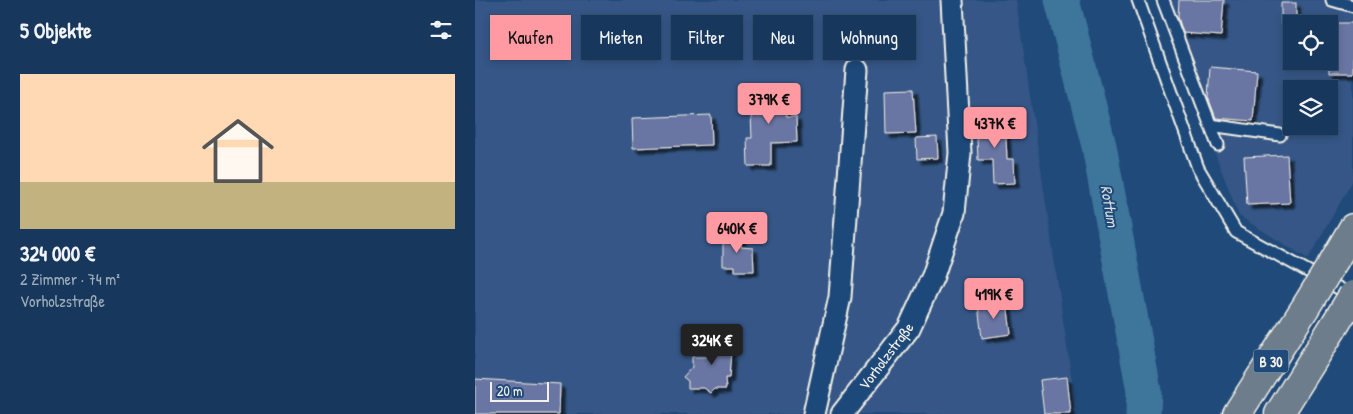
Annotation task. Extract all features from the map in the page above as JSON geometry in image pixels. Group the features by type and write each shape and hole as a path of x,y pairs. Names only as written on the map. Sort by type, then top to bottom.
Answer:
{"highway":[{"name":"B 30","path":"1237,414 1305,308 1353,228"},
{"name":"B 30","path":"1279,414 1353,295"}],"street":[{"name":"Vorholzstraße","path":"841,414 909,328 933,276 954,213 961,153 952,0"},
{"path":"814,414 840,297 857,70"}],"lane":[{"path":"1138,0 1198,168 1236,232 1353,295"},
{"path":"1163,0 1218,145"},
{"path":"1332,0 1353,6"},
{"path":"1210,125 1280,135"}],"shaded area":[{"path":"475,0 1016,0 1077,414 475,414"},
{"path":"1156,0 1353,0 1353,180 1308,259 1239,216"}],"building":[{"path":"1179,0 1224,0 1221,36 1183,33 1178,17"},
{"path":"1281,3 1296,3 1296,15 1283,15 1283,24 1281,24"},
{"path":"1338,23 1353,23 1353,73 1329,73 1329,70 1338,70"},
{"path":"1210,67 1257,71 1253,121 1216,118 1208,97"},
{"path":"785,89 786,117 796,117 797,142 771,143 771,166 748,166 747,138 752,138 750,90"},
{"path":"913,89 916,133 886,134 885,90"},
{"path":"711,115 712,145 633,148 632,118"},
{"path":"1005,117 1007,159 1014,159 1015,183 993,184 992,160 978,160 976,118"},
{"path":"937,137 938,158 917,159 916,138"},
{"path":"1287,155 1290,203 1247,205 1244,157"},
{"path":"723,236 742,236 741,247 753,248 754,271 735,271 735,266 723,266"},
{"path":"1007,302 1011,334 982,338 978,305"},
{"path":"732,336 729,378 725,378 726,389 715,389 711,393 704,388 688,388 688,381 683,377 692,367 692,357 707,357 706,337"},
{"path":"1067,377 1071,414 1044,414 1040,380"},
{"path":"475,379 560,384 559,414 475,414"}],"waterway":[{"name":"Rottum","path":"1062,0 1099,146 1144,391 1143,414"}]}
